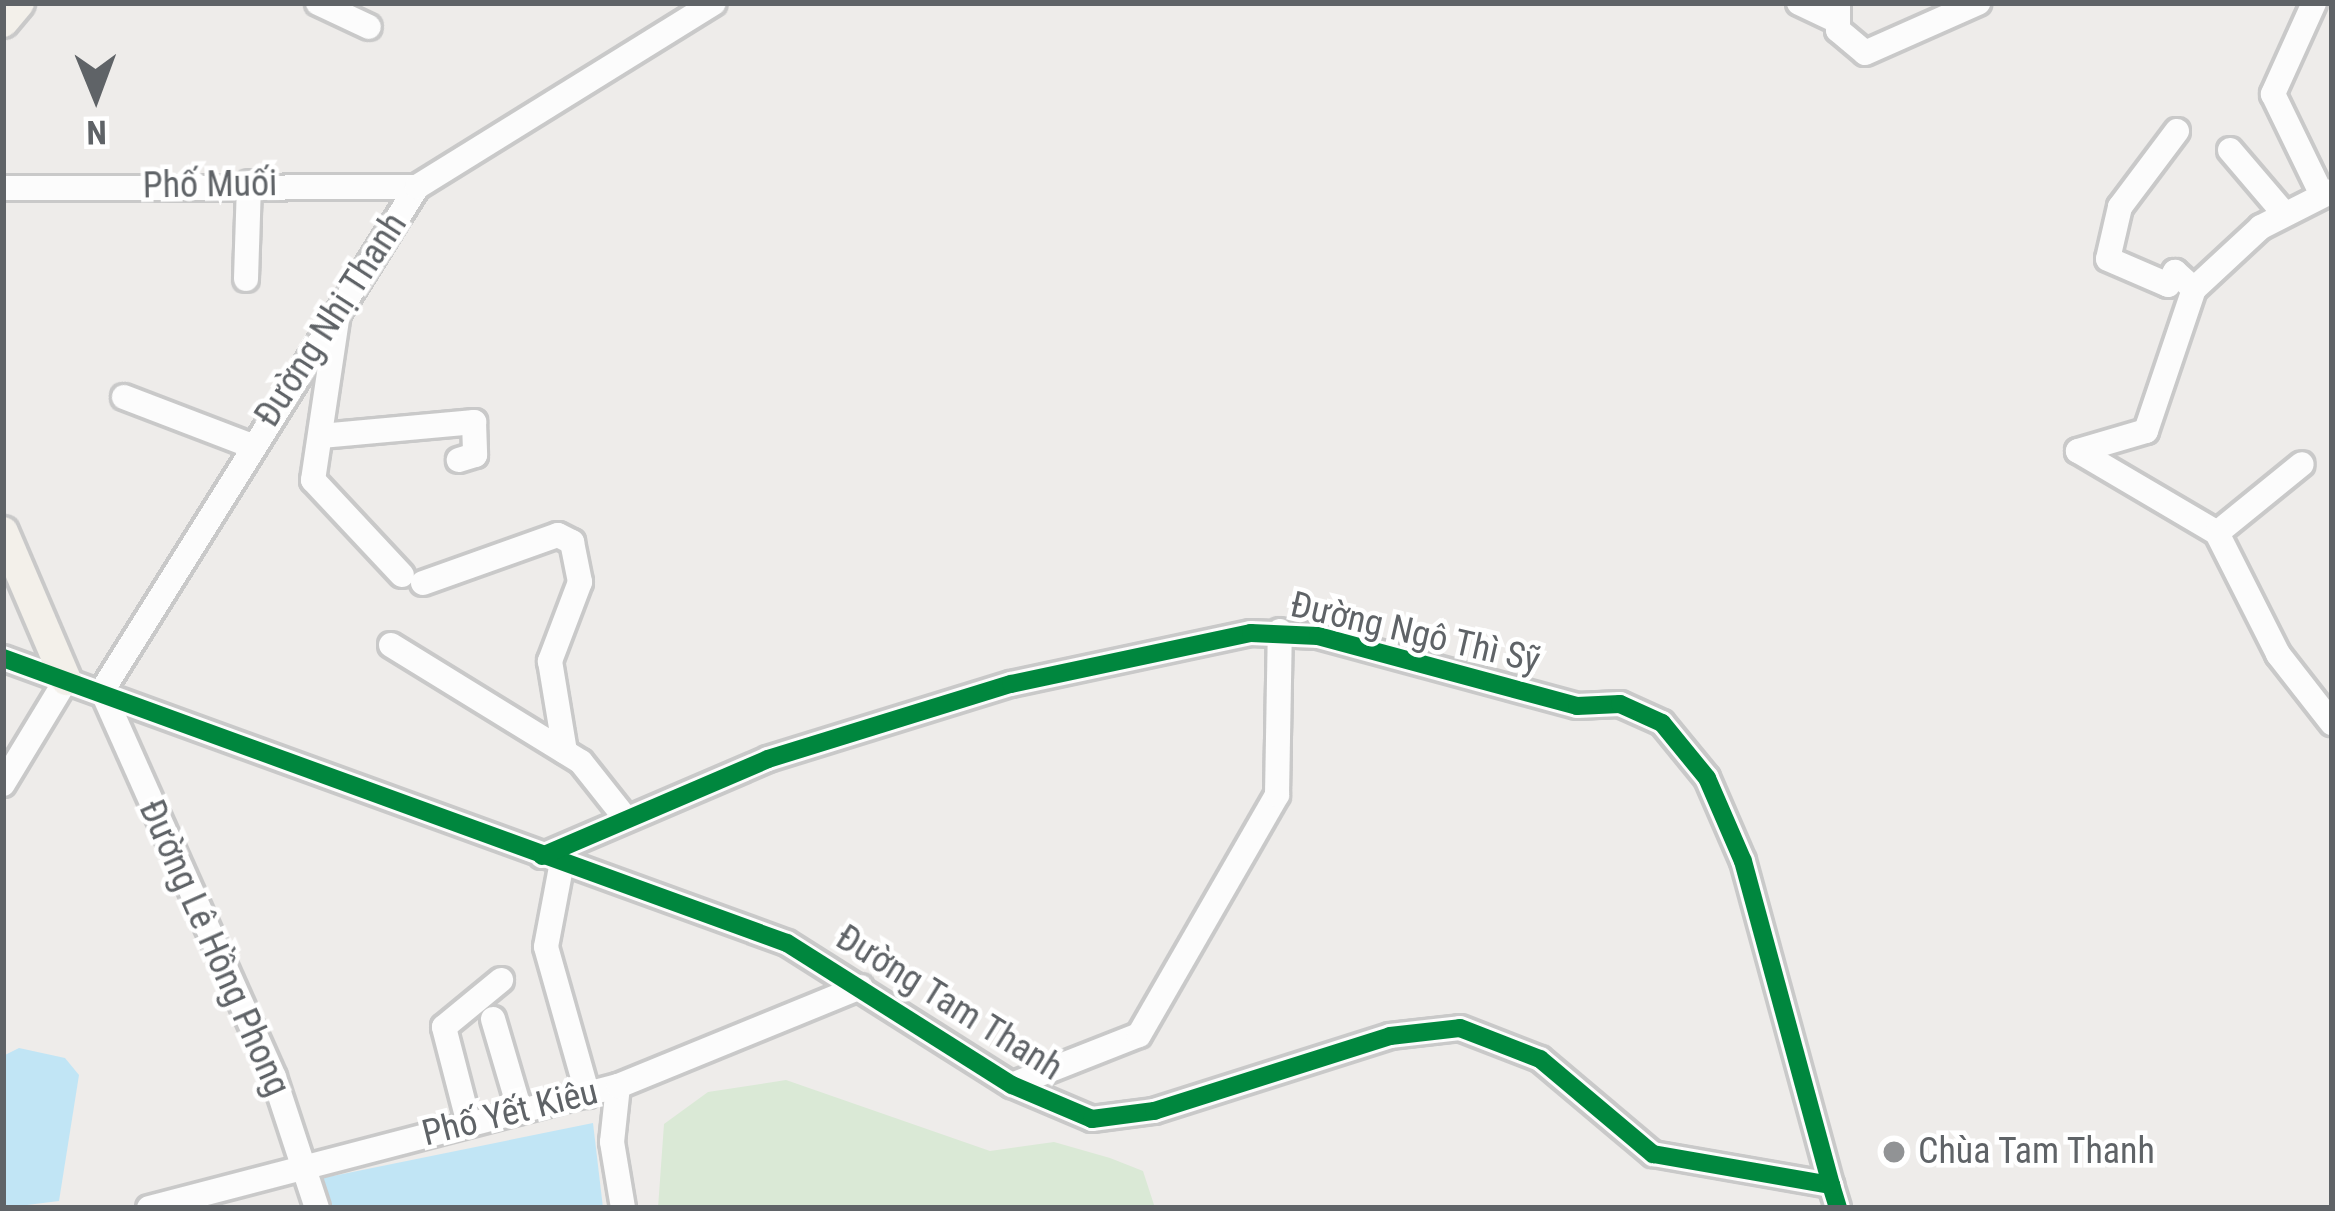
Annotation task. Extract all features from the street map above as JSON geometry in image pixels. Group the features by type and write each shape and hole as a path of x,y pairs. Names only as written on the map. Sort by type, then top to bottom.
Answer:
{"main road":[{"path":"3,532 66,680"}],"street":[{"path":"318,3 369,27"},
{"name":"Đường Nhị Thanh","path":"102,691 249,445 417,187 714,3"},
{"path":"1799,3 1838,12 1865,53 1978,3"},
{"path":"2314,3 2273,94 2326,192 2283,212 2194,289 2146,431 2078,451 2217,533 2278,654 2332,723"},
{"path":"2177,131 2120,207 2108,259 2164,284 2175,272 2194,289"},
{"path":"2230,150 2283,212"},
{"path":"245,279 249,183"},
{"name":"Phố Muối","path":"3,188 249,183 417,187"},
{"path":"338,313 318,488 412,579 558,536 572,542 580,582 550,661 565,752"},
{"path":"124,398 249,445"},
{"path":"321,436 474,422 475,455 459,460"},
{"path":"2217,533 2302,464"},
{"path":"1012,1085 1139,1035 1277,795 1280,631"},
{"name":"Đường Ngô Thì Sỹ","path":"552,859 623,815 1011,684 1280,631 1663,723 1700,766 1743,861 1834,1197"},
{"path":"391,645 565,752 623,815"},
{"name":"Đường Tam Thanh","path":"3,658 787,943 1012,1085 1092,1119 1129,1117 1390,1036 1460,1028 1540,1059 1653,1154 1834,1197"},
{"path":"3,784 66,680"},
{"name":"Đường Lê Hồng Phong","path":"102,691 303,1164 316,1208"},
{"path":"552,859 546,947 588,1095"},
{"path":"470,1124 444,1027 501,980"},
{"name":"Phố Yết Kiêu","path":"148,1208 303,1164 618,1086 861,987"},
{"path":"493,1019 520,1111"},
{"path":"618,1086 612,1142 623,1208"}],"green space":[{"path":"786,1080 990,1151 1054,1142 1110,1158 1143,1171 1155,1208 658,1208 664,1124 708,1092"}],"water":[{"path":"19,1048 65,1058 79,1075 59,1201 3,1208 3,1056"},
{"path":"593,1123 603,1208 327,1208 318,1179"}],"cycle path":[{"path":"542,856 768,759 1011,684 1251,633 1318,636 1577,706 1620,704 1662,723 1707,778 1743,861 1831,1185"},
{"path":"3,658 787,943 1012,1085 1092,1119 1154,1111 1390,1036 1460,1028 1540,1059 1653,1154 1831,1185 1838,1208"}],"place":[{"name":"Chùa Tam Thanh","path":"1894,1152"}]}
